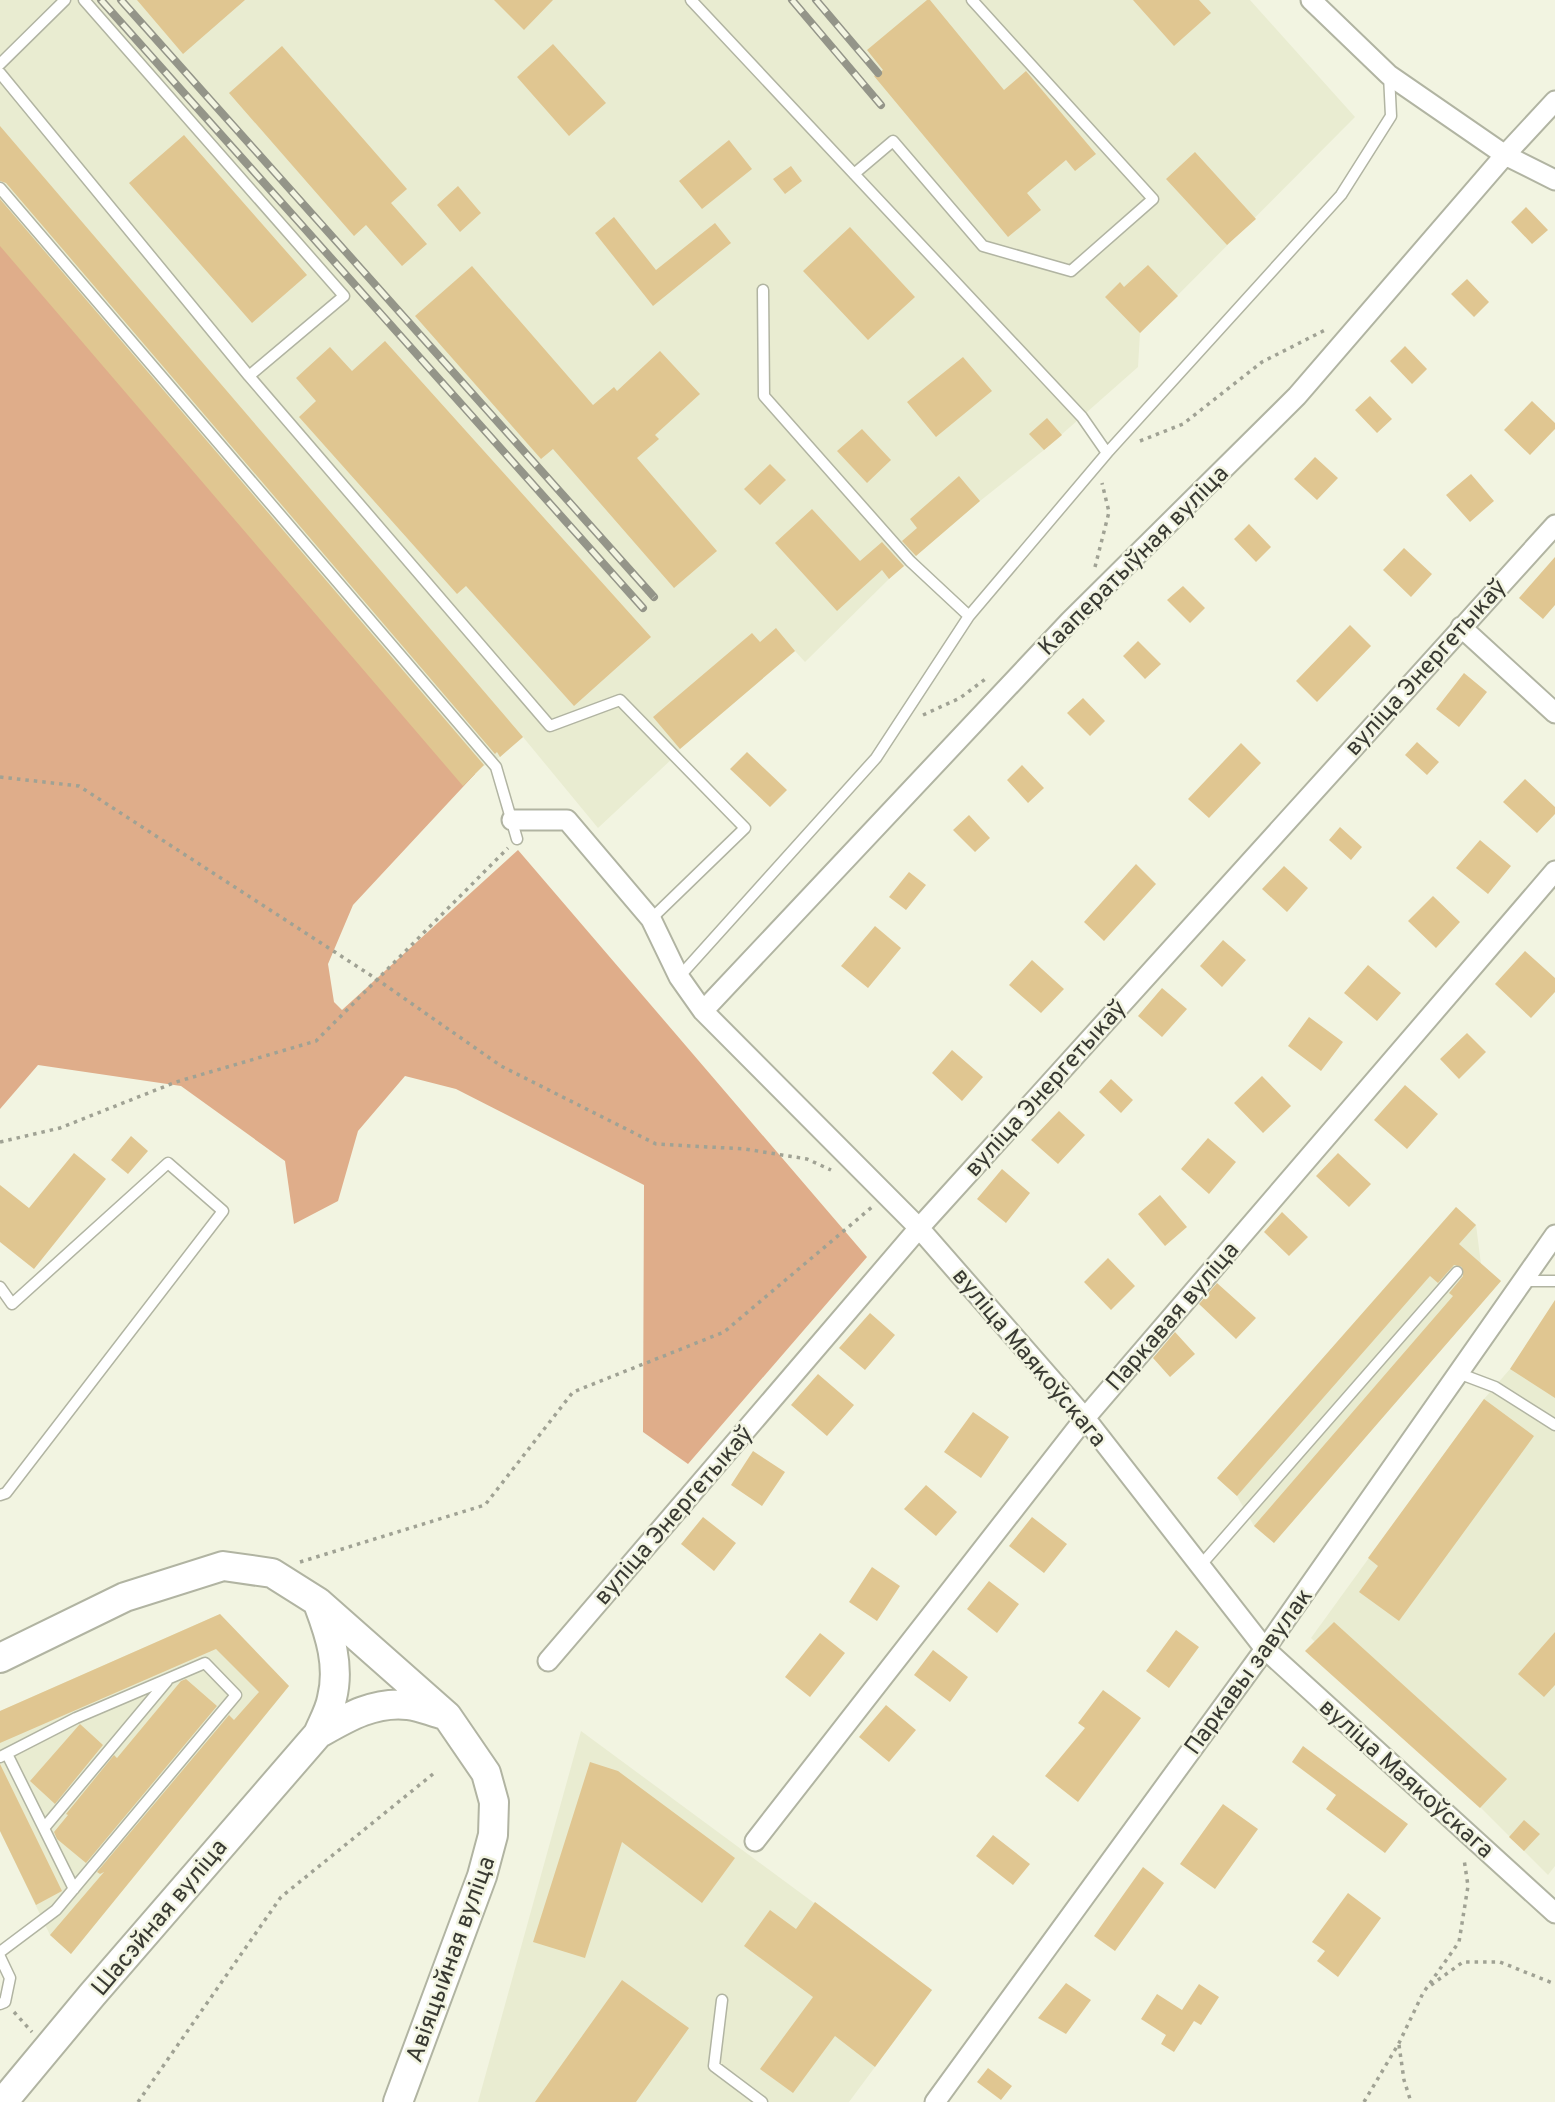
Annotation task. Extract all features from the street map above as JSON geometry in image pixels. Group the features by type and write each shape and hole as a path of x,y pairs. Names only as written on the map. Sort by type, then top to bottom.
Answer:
{"main road":[{"name":"Авіяцыйная вуліца","path":"0,1657 125,1597 223,1566 268,1572 318,1602 447,1716 486,1773 494,1802 493,1835 482,1876 398,2102"},
{"path":"318,1602 331,1639 335,1671 332,1699 318,1734"},
{"path":"318,1734 356,1713 381,1705 409,1705 447,1716"},
{"name":"Шасэйная вуліца","path":"3,2102 318,1734"}],"street":[{"path":"1311,0 1389,75 1505,155 1555,180"},
{"name":"Кааператыўная вуліца","path":"703,1011 1070,621 1297,396 1505,155 1555,102"},
{"name":"вуліца Энергетыкаў","path":"548,1661 919,1228 1555,525"},
{"path":"1461,627 1555,713"},
{"name":"вуліца Маякоўскага","path":"512,820 567,820 651,919 679,977 703,1011 919,1228 1085,1418 1265,1649 1555,1913"},
{"name":"Паркавая вуліца","path":"755,1841 1085,1418 1555,871"},
{"name":"Паркавы завулак","path":"935,2102 1265,1649 1555,1235"}],"lane":[{"path":"0,64 65,0"},
{"path":"85,0 344,296 249,376"},
{"path":"691,0 1082,417 1107,453"},
{"path":"854,174 893,141 984,246 1071,271 1153,199 972,0"},
{"path":"0,73 249,376 550,726 620,701 745,828 651,919"},
{"path":"679,977 876,758 969,616 1107,453 1341,195 1391,116 1389,75"},
{"path":"0,188 496,767 517,839"},
{"path":"763,289 764,396 910,561 969,616"},
{"path":"0,1287 12,1304 168,1163 223,1211 6,1493 0,1495"},
{"path":"1200,1566 1457,1272"},
{"path":"1523,1281 1555,1281"},
{"path":"1458,1373 1495,1387 1555,1425"},
{"path":"3,2003 10,1978 0,1954 56,1910 74,1889 236,1695 205,1663 76,1718 4,1755 74,1889"},
{"path":"44,1828 170,1678"},
{"path":"722,2000 714,2066 762,2102"}],"path":[{"path":"1107,453 1183,424 1262,362 1330,327"},
{"path":"1093,572 1109,512 1098,464"},
{"path":"896,727 960,698 996,671"},
{"path":"0,777 79,786 378,980 501,1066 656,1143 757,1151 807,1159 842,1175"},
{"path":"0,1142 60,1128 176,1082 316,1041 517,839"},
{"path":"268,1572 485,1505 573,1392 724,1332 887,1195"},
{"path":"138,2102 281,1897 433,1774"},
{"path":"1364,2102 1427,1989 1459,1942 1468,1886 1459,1826"},
{"path":"1427,1989 1463,1962 1500,1962 1555,1984"},
{"path":"3,2003 36,2036"},
{"path":"1399,2043 1404,2080 1411,2102"}],"shaded area":[{"path":"0,0 1250,0 1355,117 1140,333 1138,367 1044,450 889,579 805,662 795,651 680,749 598,828 523,737 500,757 482,767 463,786 0,246"},
{"path":"0,227 475,774 353,905 328,964 334,1002 342,1010 518,850 867,1257 688,1464 643,1432 644,1185 456,1089 405,1076 358,1131 338,1201 294,1224 285,1161 181,1086 38,1065 0,1109"},
{"path":"1456,1207 1476,1225 1481,1264 1501,1281 1274,1543 1254,1526 1237,1496 1217,1478"},
{"path":"1555,1302 1555,1866 1548,1875 1311,1638 1484,1399 1510,1369"},
{"path":"220,1614 289,1686 71,1954 50,1935 0,1831 0,1711"},
{"path":"581,1731 932,1990 849,2102 478,2102"}],"building":[{"path":"137,0 245,0 183,54"},
{"path":"494,0 553,0 524,30"},
{"path":"930,0 1004,90 1026,71 1096,154 1075,171 1066,160 1027,193 1041,210 1008,237 874,76 883,70 867,50"},
{"path":"1133,0 1199,0 1211,13 1174,46"},
{"path":"553,44 606,103 569,136 517,77"},
{"path":"282,46 407,189 391,203 427,244 402,266 366,225 354,236 229,93"},
{"path":"0,126 523,737 500,757 6,183 0,181"},
{"path":"184,135 307,275 252,323 129,183"},
{"path":"729,140 752,169 702,209 679,181"},
{"path":"1195,152 1256,219 1227,245 1166,179"},
{"path":"791,166 802,181 785,194 773,179"},
{"path":"458,186 481,213 460,232 437,205"},
{"path":"0,199 484,765 463,786 0,246"},
{"path":"1526,207 1548,230 1532,244 1511,222"},
{"path":"614,217 656,270 715,223 731,243 653,306 595,233"},
{"path":"850,227 915,297 868,340 803,271"},
{"path":"1148,265 1178,296 1140,333 1105,297 1120,282 1124,287"},
{"path":"472,266 593,405 614,387 617,391 660,351 700,394 655,435 659,439 637,458 717,551 674,588 553,449 541,459 415,316"},
{"path":"1467,279 1489,302 1474,317 1451,294"},
{"path":"385,341 651,637 574,706 466,586 457,594 299,417 316,401 296,378 330,347 352,371"},
{"path":"1405,346 1427,369 1412,384 1390,361"},
{"path":"963,357 992,391 936,437 907,402"},
{"path":"1370,396 1392,419 1377,433 1355,410"},
{"path":"1532,401 1555,423 1555,429 1530,455 1504,430"},
{"path":"1047,418 1062,435 1044,450 1029,434"},
{"path":"862,429 891,460 867,483 837,451"},
{"path":"1315,457 1338,478 1317,500 1294,479"},
{"path":"770,464 786,480 760,505 744,489"},
{"path":"1471,474 1494,501 1470,522 1446,495"},
{"path":"959,476 980,501 916,556 902,541 917,528 910,519"},
{"path":"812,509 860,561 882,542 904,566 889,579 882,570 837,611 775,543"},
{"path":"1249,524 1271,547 1256,562 1234,539"},
{"path":"1404,548 1432,574 1411,597 1383,570"},
{"path":"1555,557 1555,605 1543,619 1519,598"},
{"path":"1183,586 1205,608 1190,623 1167,600"},
{"path":"1350,625 1371,646 1317,702 1296,681"},
{"path":"776,628 795,651 680,749 653,717 752,633 760,642"},
{"path":"1138,641 1161,664 1145,679 1123,656"},
{"path":"1464,673 1487,692 1459,727 1436,709"},
{"path":"1083,698 1105,721 1090,736 1067,713"},
{"path":"1417,742 1439,762 1427,775 1405,755"},
{"path":"1241,743 1261,763 1209,818 1188,799"},
{"path":"747,752 787,790 770,807 730,769"},
{"path":"1022,765 1044,788 1028,803 1007,780"},
{"path":"1525,779 1555,807 1555,814 1537,833 1503,802"},
{"path":"969,815 990,838 975,852 953,830"},
{"path":"1340,827 1362,847 1351,860 1329,840"},
{"path":"1480,840 1511,866 1488,894 1456,868"},
{"path":"1136,864 1156,884 1104,941 1084,922"},
{"path":"1284,866 1308,888 1287,912 1262,889"},
{"path":"909,872 926,885 906,910 889,897"},
{"path":"1433,896 1460,922 1436,948 1408,921"},
{"path":"875,926 901,948 868,988 841,966"},
{"path":"1223,940 1246,960 1222,987 1200,966"},
{"path":"1525,951 1555,978 1555,992 1531,1018 1495,984"},
{"path":"1032,960 1064,989 1041,1013 1009,985"},
{"path":"1368,965 1401,993 1377,1021 1344,993"},
{"path":"1162,988 1187,1009 1162,1037 1138,1016"},
{"path":"1309,1017 1343,1042 1321,1071 1288,1046"},
{"path":"1467,1033 1486,1052 1459,1079 1440,1059"},
{"path":"952,1050 983,1077 962,1101 932,1073"},
{"path":"1262,1076 1291,1106 1263,1133 1234,1103"},
{"path":"1111,1079 1133,1100 1121,1113 1099,1092"},
{"path":"1405,1085 1438,1114 1407,1149 1374,1120"},
{"path":"1059,1111 1085,1135 1058,1164 1031,1140"},
{"path":"131,1136 148,1151 128,1174 111,1160"},
{"path":"1208,1138 1236,1162 1209,1194 1181,1169"},
{"path":"74,1153 106,1179 34,1269 0,1242 0,1185 29,1208"},
{"path":"1338,1153 1371,1184 1349,1207 1316,1176"},
{"path":"1002,1169 1030,1193 1006,1223 977,1199"},
{"path":"1160,1195 1187,1227 1165,1246 1138,1214"},
{"path":"1456,1207 1476,1225 1459,1244 1501,1281 1274,1543 1254,1526 1453,1296 1449,1293 1463,1276 1462,1267 1454,1265 1438,1283 1430,1276 1237,1496 1217,1478"},
{"path":"1282,1212 1308,1237 1289,1256 1264,1232"},
{"path":"1108,1258 1135,1286 1111,1310 1084,1282"},
{"path":"1217,1283 1256,1318 1236,1339 1199,1304"},
{"path":"1555,1300 1555,1398 1510,1369"},
{"path":"870,1313 895,1335 865,1370 839,1348"},
{"path":"1175,1332 1195,1354 1170,1377 1153,1358"},
{"path":"818,1374 854,1405 827,1436 791,1405"},
{"path":"1484,1399 1534,1436 1399,1621 1359,1592 1378,1566 1368,1558"},
{"path":"973,1412 1009,1437 981,1478 944,1452"},
{"path":"753,1451 785,1472 762,1506 731,1485"},
{"path":"926,1485 957,1512 936,1536 904,1509"},
{"path":"703,1517 736,1543 714,1571 681,1544"},
{"path":"1032,1517 1067,1544 1044,1573 1009,1546"},
{"path":"872,1567 900,1586 877,1621 849,1602"},
{"path":"989,1581 1019,1604 997,1633 967,1609"},
{"path":"220,1614 289,1686 71,1954 50,1935 104,1872 97,1872 229,1715 234,1720 259,1692 216,1649 0,1743 0,1711"},
{"path":"1334,1622 1507,1779 1480,1808 1305,1651"},
{"path":"1176,1630 1199,1647 1169,1688 1146,1671"},
{"path":"1555,1632 1555,1685 1544,1697 1518,1674"},
{"path":"820,1633 845,1653 810,1697 785,1677"},
{"path":"933,1650 968,1677 950,1702 914,1675"},
{"path":"186,1679 217,1706 86,1863 57,1839 54,1832 114,1755 117,1758 181,1681"},
{"path":"1103,1690 1141,1718 1078,1802 1045,1776 1085,1728 1078,1723"},
{"path":"886,1705 916,1730 889,1762 859,1737"},
{"path":"80,1724 103,1745 55,1804 30,1781"},
{"path":"1303,1746 1408,1824 1385,1853 1326,1809 1336,1795 1292,1762"},
{"path":"590,1762 618,1771 735,1858 702,1903 622,1842 585,1958 533,1942"},
{"path":"0,1764 62,1891 36,1905 0,1831"},
{"path":"1223,1804 1258,1829 1215,1889 1180,1864"},
{"path":"1524,1820 1540,1834 1524,1851 1509,1837"},
{"path":"993,1835 1030,1864 1013,1885 976,1856"},
{"path":"1143,1867 1164,1883 1115,1951 1094,1936"},
{"path":"1348,1893 1381,1918 1338,1977 1317,1961 1325,1951 1312,1942"},
{"path":"815,1902 932,1990 875,2067 835,2036 793,2093 760,2069 813,1997 744,1946 770,1910 796,1929"},
{"path":"622,1980 689,2028 636,2102 535,2102"},
{"path":"1066,1983 1091,2000 1066,2034 1038,2018"},
{"path":"1199,1984 1219,1997 1201,2025 1194,2021 1174,2052 1161,2044 1166,2035 1141,2019 1157,1994 1182,2010"},
{"path":"988,2068 1012,2086 1001,2100 977,2082"}],"railway":[{"path":"101,0 643,608"},
{"path":"121,0 654,597"},
{"path":"792,0 881,105"},
{"path":"816,0 878,73"}]}
